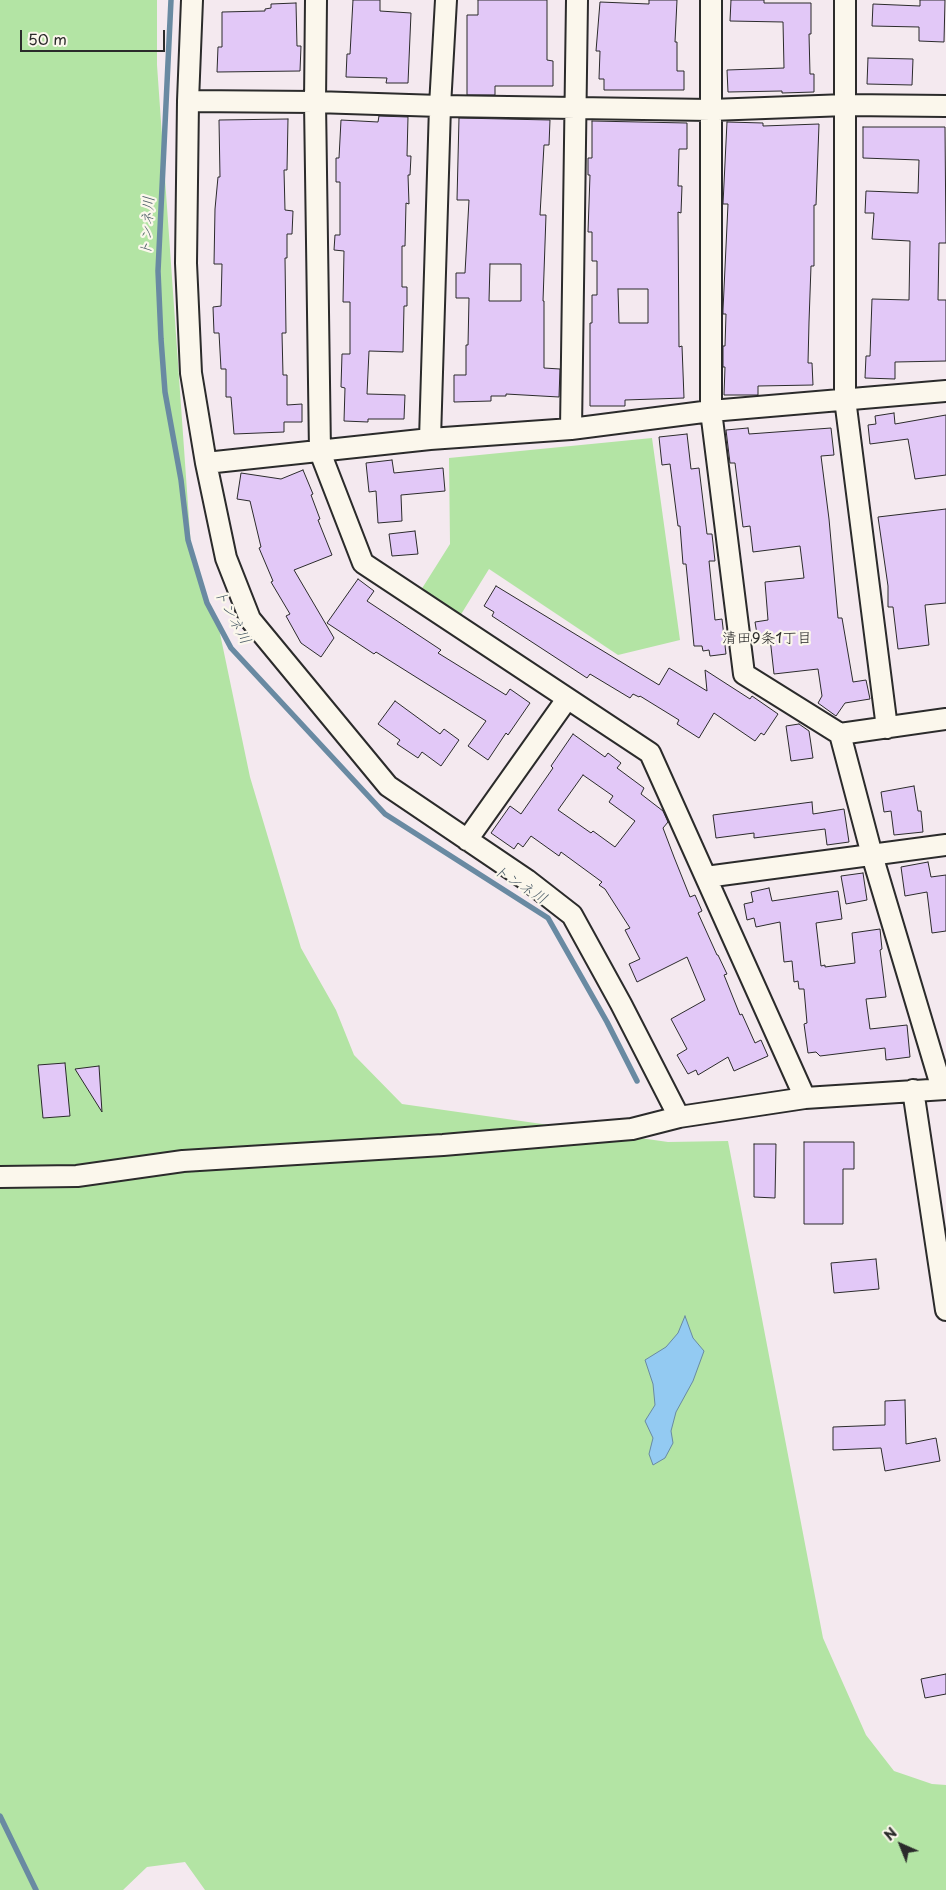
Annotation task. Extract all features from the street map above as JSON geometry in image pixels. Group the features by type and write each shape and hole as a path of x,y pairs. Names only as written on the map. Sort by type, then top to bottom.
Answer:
{"street":[{"path":"192,0 188,101 186,263 191,373 206,463 226,558 250,619 388,786 527,880 572,914 679,1117"},
{"path":"316,0 315,102 320,452 363,563 650,753 804,1098"},
{"path":"430,439 440,106 446,0"},
{"path":"571,429 577,0"},
{"path":"711,0 710,411 744,674 840,734 946,719"},
{"path":"846,0 845,399 887,728"},
{"path":"188,101 711,110 846,105 946,106"},
{"path":"206,463 430,439 571,429 710,411 946,391"},
{"path":"467,840 567,699"},
{"path":"0,1177 77,1176 183,1161 443,1145 622,1130 679,1117 804,1098 944,1089 872,854 840,734"},
{"path":"706,877 946,845"},
{"path":"913,1090 946,1310"}],"green space":[{"path":"0,0 157,0 157,65 192,562 218,624 250,777 301,948 336,1010 354,1055 402,1104 668,1142 728,1141 823,1638 866,1735 894,1771 932,1784 946,1785 946,1890 205,1890 185,1862 147,1867 123,1890 0,1890"},
{"path":"652,438 680,640 618,655 489,569 460,616 421,590 450,544 449,458"}],"water":[{"path":"685,1316 693,1338 704,1351 693,1381 676,1412 671,1431 673,1443 665,1458 653,1465 649,1454 653,1438 645,1421 655,1405 653,1384 645,1360 666,1347 678,1333"}],"building":[{"path":"353,0 380,0 380,11 411,13 408,83 386,83 387,78 346,77 347,54 350,54"},
{"path":"478,0 547,0 547,60 553,61 553,86 495,86 495,95 467,95 467,15 478,15"},
{"path":"649,0 677,0 675,42 677,42 677,71 684,71 684,90 604,90 604,79 599,79 600,51 596,51 600,2 649,4"},
{"path":"731,0 764,0 764,3 811,3 811,34 809,34 810,74 814,74 814,92 728,92 727,70 784,68 783,22 730,21"},
{"path":"920,0 945,0 944,42 919,41 919,27 872,26 873,4 920,6"},
{"path":"296,3 297,46 301,46 300,71 217,72 218,47 222,47 222,12 265,11 265,9 271,8 271,4"},
{"path":"868,58 913,59 912,85 867,84"},
{"path":"379,116 408,117 407,156 411,156 410,175 408,175 409,204 406,203 405,246 402,246 402,287 407,287 407,306 404,306 403,352 369,351 367,394 405,395 404,419 368,419 368,422 344,421 345,388 341,387 342,354 350,354 350,302 343,302 344,251 334,250 335,235 340,235 340,182 336,182 336,158 339,158 341,120 378,122"},
{"path":"459,118 550,120 549,145 544,145 540,215 546,215 543,301 544,368 560,369 559,397 506,394 506,396 491,396 491,401 454,402 454,375 466,375 469,298 456,298 456,273 465,273 469,200 457,200","holes":["490,264 521,264 521,301 489,301"]},
{"path":"288,119 287,170 284,170 285,210 293,211 292,234 287,234 287,258 285,258 286,333 282,333 283,375 287,375 287,405 302,404 302,422 284,422 284,432 234,434 231,397 226,397 226,369 221,369 219,333 214,333 213,307 221,306 222,264 214,264 215,209 218,177 220,177 219,120"},
{"path":"592,121 687,123 687,149 679,149 678,186 682,186 681,213 678,212 679,347 682,346 684,398 625,400 625,406 590,406 590,323 592,323 592,295 597,295 597,261 592,261 592,232 588,232 590,175 588,175 588,158 592,158","holes":["618,289 648,289 648,323 619,323"]},
{"path":"727,122 763,123 763,126 819,124 816,205 814,205 814,266 811,266 808,363 812,363 813,385 758,386 758,395 724,395 725,367 723,367 723,346 725,346 726,314 723,314 723,310 728,204 723,204"},
{"path":"863,127 945,127 946,243 939,243 938,300 946,300 946,361 895,362 895,379 865,378 866,356 870,356 872,299 909,300 910,241 872,239 874,213 865,213 866,191 918,193 919,160 863,158"},
{"path":"894,413 895,424 946,415 946,475 915,479 908,439 870,444 868,425 876,424 875,416"},
{"path":"748,428 749,434 831,428 834,455 821,456 838,618 842,618 853,682 866,680 870,699 845,703 836,716 818,703 822,696 818,669 774,674 770,638 758,640 755,622 768,620 765,582 804,578 800,546 753,552 750,526 743,527 735,463 730,463 726,430"},
{"path":"687,434 691,469 699,468 707,534 712,534 715,561 709,561 715,620 722,619 726,654 710,656 709,650 703,651 702,646 694,646 686,564 683,564 680,526 678,526 670,464 662,465 659,437"},
{"path":"392,460 394,473 443,468 445,491 401,495 402,521 378,523 376,491 369,492 366,463"},
{"path":"303,470 313,494 311,495 320,519 318,520 332,555 294,570 334,638 321,657 301,643 286,616 290,614 271,582 273,581 259,548 261,547 250,501 237,499 241,473 281,479"},
{"path":"946,509 946,603 925,605 929,645 898,649 893,607 888,607 888,586 878,517"},
{"path":"415,531 418,554 392,556 389,534"},
{"path":"358,579 374,591 367,601 441,650 438,653 506,695 510,689 530,703 508,735 506,733 488,760 468,746 486,721 376,652 374,654 327,623"},
{"path":"496,586 659,685 669,668 707,691 705,670 750,699 752,696 778,714 764,735 761,733 755,741 714,713 699,738 677,724 679,720 640,696 633,694 630,698 590,674 587,678 492,616 494,612 484,606"},
{"path":"395,701 440,734 444,729 459,740 441,766 422,752 418,758 397,744 400,740 378,724"},
{"path":"799,724 809,731 813,758 791,761 786,726"},
{"path":"573,734 605,757 608,753 621,763 617,768 644,788 641,794 663,811 668,822 663,828 690,897 695,895 702,911 698,913 727,974 724,975 740,1015 742,1014 755,1043 761,1040 768,1056 734,1071 728,1057 698,1075 696,1070 688,1074 677,1055 687,1049 671,1019 705,1000 687,957 637,982 629,964 640,959 625,930 630,928 605,889 599,885 602,882 561,852 559,856 531,836 523,847 518,843 514,849 491,833 510,806 521,814 553,768 551,766","holes":["583,775 613,796 609,802 635,821 615,847 558,810"]},
{"path":"914,786 918,811 921,811 923,832 894,835 891,811 884,812 881,792"},
{"path":"812,802 813,814 844,809 849,842 827,845 825,829 754,838 754,833 716,838 713,815"},
{"path":"928,862 931,877 946,875 946,931 932,933 927,892 905,896 901,867"},
{"path":"863,873 867,900 846,904 841,876"},
{"path":"769,888 772,901 838,891 842,919 816,923 821,966 855,963 852,933 880,929 882,949 880,950 886,997 866,999 870,1029 907,1025 910,1057 886,1060 885,1048 820,1056 816,1052 808,1053 804,1024 807,1023 804,989 799,989 798,981 794,982 792,961 784,962 780,922 756,927 754,918 747,920 744,904 753,902 751,892"},
{"path":"65,1063 70,1116 43,1118 38,1065"},
{"path":"99,1066 102,1112 75,1069"},
{"path":"804,1142 854,1142 854,1169 843,1169 843,1224 804,1224"},
{"path":"754,1144 776,1144 775,1198 754,1197"},
{"path":"876,1259 879,1289 834,1293 831,1263"},
{"path":"905,1400 906,1444 936,1438 940,1461 885,1471 881,1448 833,1450 833,1427 885,1425 885,1401"},
{"path":"946,1674 946,1694 925,1698 921,1679"}],"waterway":[{"name":"トンネ川","path":"171,0 158,271 161,339 165,392 181,480 188,540 207,603 231,648 385,814 548,918 607,1022 637,1081"},
{"path":"0,1816 36,1890"}],"district":[{"name":"清田9条1丁目","path":"767,639"}]}
